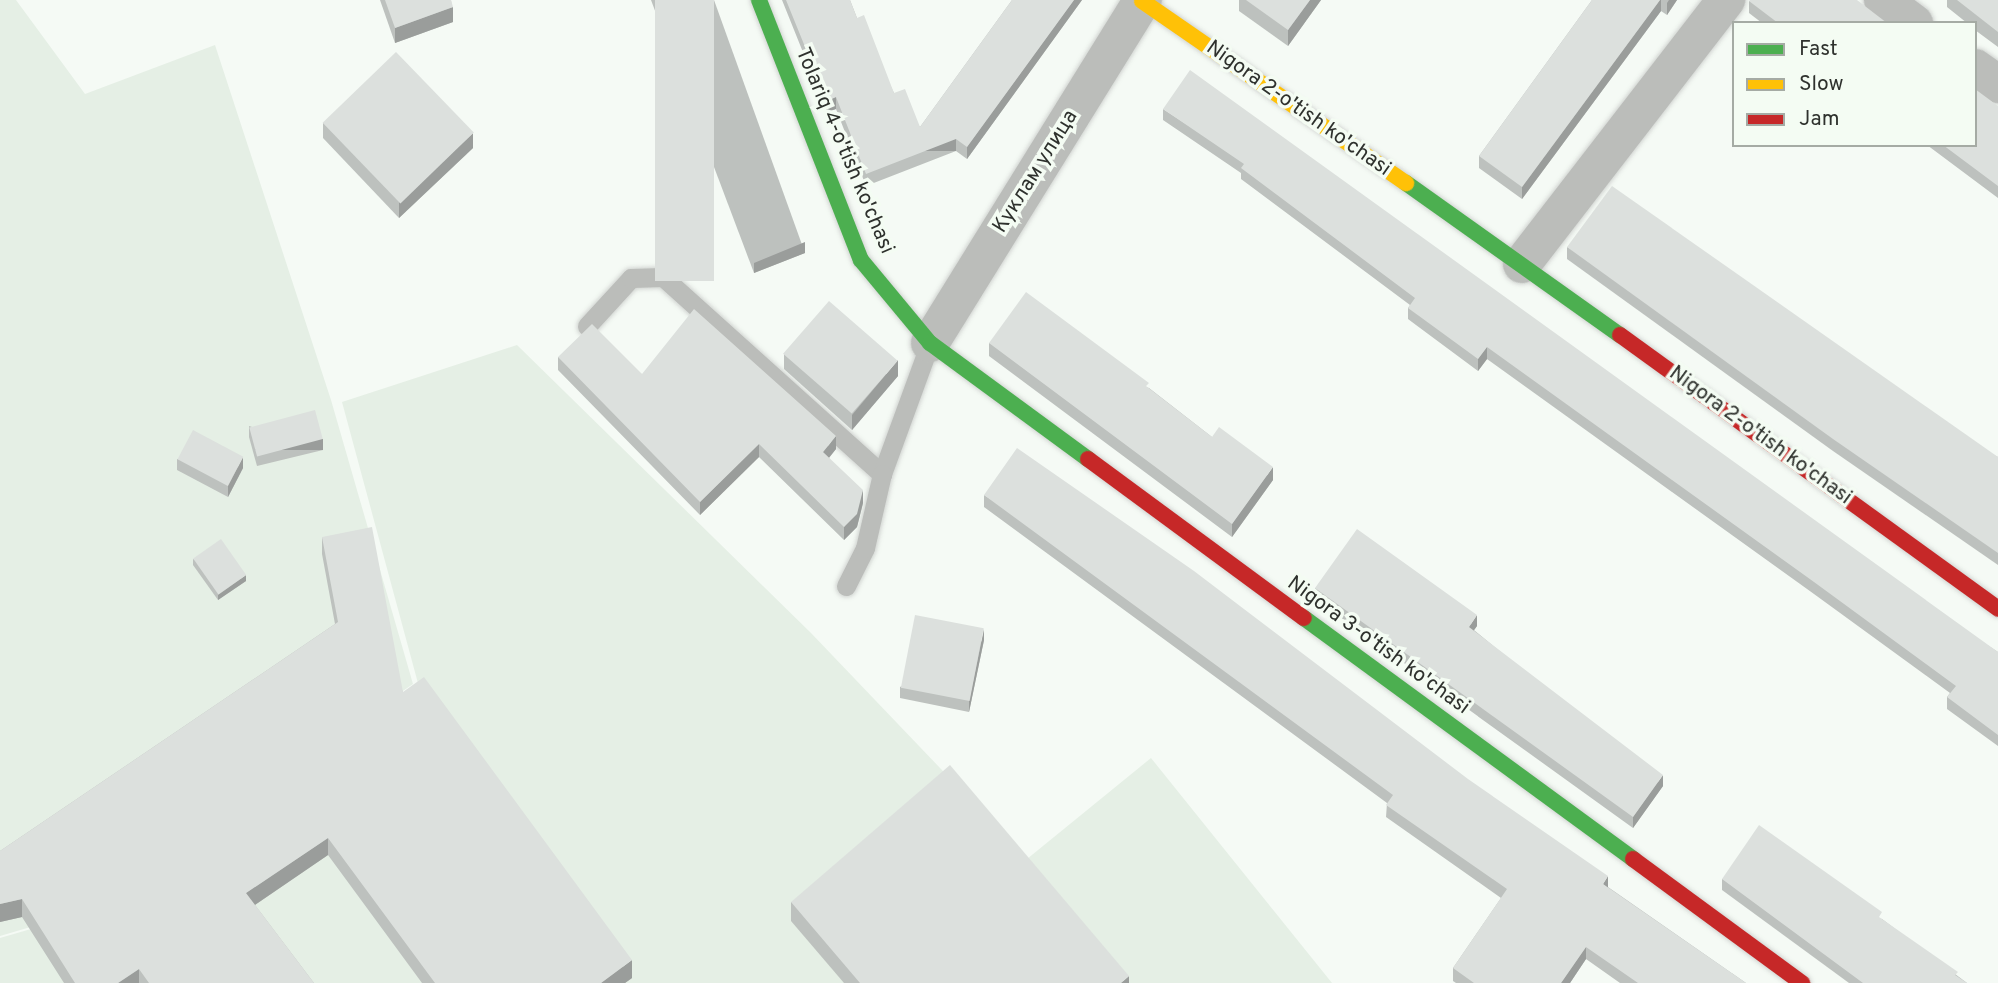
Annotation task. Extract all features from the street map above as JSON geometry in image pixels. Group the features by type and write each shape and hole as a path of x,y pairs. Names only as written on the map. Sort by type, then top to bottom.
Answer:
{"street":[{"name":"Tolariq 4-o'tish ko'chasi","path":"759,0 861,260 930,343"},
{"path":"1522,264 1726,0"},
{"path":"1883,0 1911,21"},
{"name":"Куклам улица","path":"930,343 1143,1"},
{"name":"Nigora 2-o'tish ko'chasi","path":"1143,1 1522,264 1998,609"},
{"path":"1977,69 1998,85"},
{"name":"Nigora 3-o'tish ko'chasi","path":"930,343 1802,983"}],"lane":[{"path":"587,326 631,278 663,277 882,474"},
{"path":"846,586 865,548 882,474 930,343"}],"shaded area":[{"path":"0,0 16,0 85,94 215,45 331,400 413,684 78,913 0,936"},
{"path":"517,345 811,633 1027,859 1151,758 1332,983 0,983 0,938 79,915 419,687 342,402"}],"building":[{"path":"385,0 451,0 453,7 395,28"},
{"path":"655,0 714,0 714,281 655,281"},
{"path":"786,0 850,0 857,18 864,15 894,93 905,89 920,127 1012,0 1074,0 967,147 956,139 866,174 836,97 827,101"},
{"path":"1246,0 1310,0 1288,30"},
{"path":"1592,0 1660,0 1522,187 1479,156"},
{"path":"1857,0 1884,21 1775,21 1749,1"},
{"path":"1957,0 1998,0 1998,32"},
{"path":"396,52 474,133 400,203 323,123"},
{"path":"1190,70 1998,652 1998,735 1947,697 1956,686 1487,347 1478,359 1408,308 1415,298 1241,168 1244,164 1163,109"},
{"path":"1977,90 1998,106 1998,186 1946,147 1977,147"},
{"path":"1612,186 1998,457 1998,553 1833,439 1567,247"},
{"path":"1026,292 1149,383 1146,386 1212,437 1219,427 1273,467 1232,524 989,343"},
{"path":"829,301 898,361 852,414 783,354"},
{"path":"694,309 836,436 823,452 863,490 857,514 844,527 759,444 700,502 558,357 592,324 642,374"},
{"path":"315,410 323,439 257,457 249,428"},
{"path":"193,430 243,457 228,486 178,459"},
{"path":"1017,448 1194,571 1468,779 1608,876 1603,884 1746,983 1638,983 1586,947 1561,983 1474,983 1453,968 1507,889 1386,805 1393,795 984,495"},
{"path":"372,527 403,692 424,677 632,960 601,983 435,983 328,838 246,893 314,983 149,983 139,969 118,983 75,983 22,899 0,904 0,851 338,622 322,537"},
{"path":"1357,529 1477,615 1469,627 1663,775 1633,817 1315,588"},
{"path":"221,539 246,575 218,595 193,559"},
{"path":"915,615 984,628 970,701 901,688"},
{"path":"950,765 1129,976 1121,983 860,983 791,902"},
{"path":"1759,825 1882,912 1879,917 1958,972 1955,975 1967,983 1863,983 1722,879"}],"traffic: fast":[{"path":"759,0 861,260 930,343 1088,459"},
{"path":"1406,183 1620,335"},
{"path":"1304,618 1633,859"}],"traffic: slow":[{"path":"1142,1 1406,183"}],"traffic: jam":[{"path":"1620,335 1998,609"},
{"path":"1088,459 1304,618"},
{"path":"1633,859 1802,983"}]}
